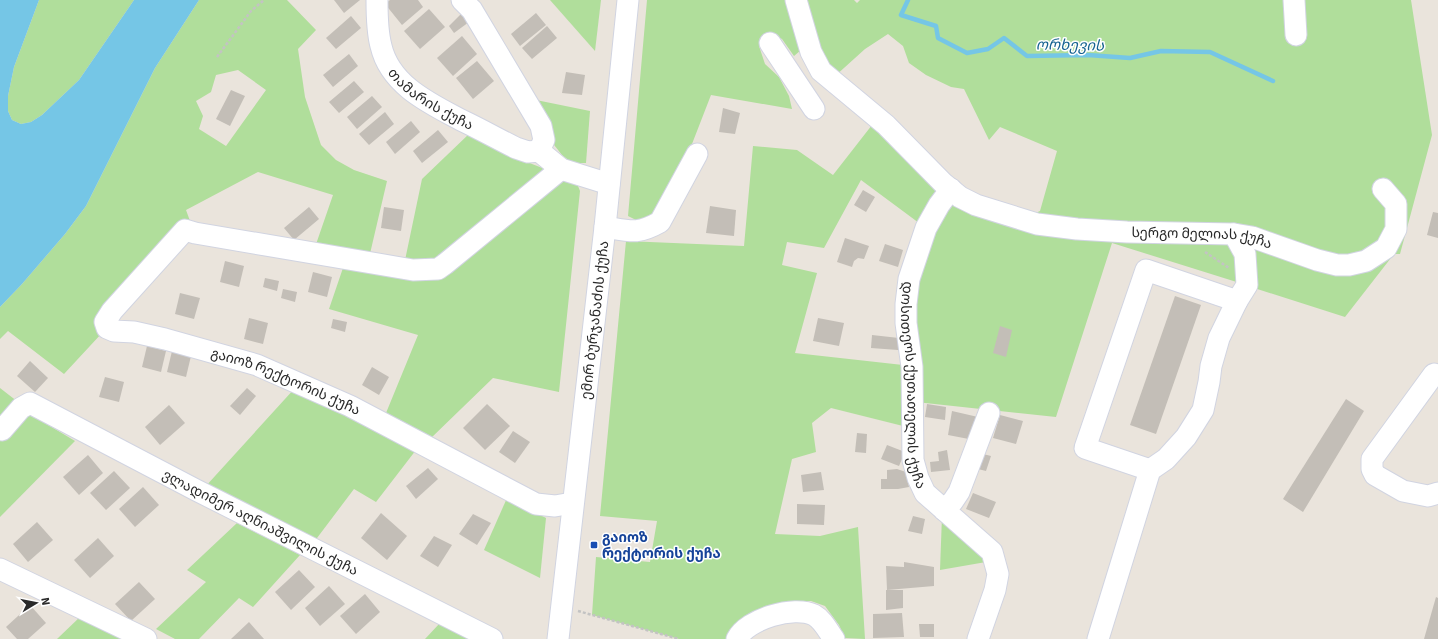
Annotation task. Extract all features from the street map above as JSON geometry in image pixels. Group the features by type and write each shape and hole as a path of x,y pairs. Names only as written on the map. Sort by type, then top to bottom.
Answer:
{"street":[{"name":"თამარის ქუჩა","path":"377,0 377,21 381,47 390,66 406,86 426,101 516,148 528,152 539,151"},
{"path":"462,0 472,10 541,126 544,140 539,151 561,169 609,184"},
{"name":"ემირ ბურჯანაძის ქუჩა","path":"558,639 572,503 605,227 628,0"},
{"path":"796,0 811,52 821,71 886,125 944,184 951,189"},
{"path":"1294,0 1296,35"},
{"path":"770,43 814,109"},
{"path":"788,69 811,52"},
{"path":"605,227 637,232 660,222 697,154"},
{"name":"გაიოზ რექტორის ქუჩა","path":"561,169 445,264 438,268 413,270 195,233 185,230 112,311 105,322 107,328 114,331 134,332 164,339 257,365 350,406 536,504 555,506 572,503"},
{"name":"სერგო მელიას ქუჩა","path":"951,189 960,197 976,205 1037,224 1077,229 1127,232 1234,234 1252,237 1336,266 1366,261 1386,248 1396,229 1396,204 1383,190"},
{"name":"დოსითეოს ქუთათელის ქუჩა","path":"951,189 939,205 926,228 909,279 906,304 906,323 912,367 913,460 918,478 925,493 992,552 998,574 995,590 978,639"},
{"path":"1098,639 1150,470 1166,459 1181,443 1203,410 1210,382 1211,366 1219,338 1237,301 1247,285 1248,280 1245,254 1234,234"},
{"path":"1150,470 1085,448 1146,270 1237,301"},
{"path":"1434,374 1372,459 1372,469 1375,475 1403,491 1428,496 1438,493"},
{"name":"ვლადიმერ აღნიაშვილის ქუჩა","path":"2,430 21,408 30,404 196,490 492,639"},
{"path":"944,510 959,492 989,413"},
{"path":"0,569 146,639"},
{"path":"736,639 747,626 773,614 801,612 813,614 820,619 834,639"}],"path":[{"path":"217,57 251,11 264,0"},
{"path":"1203,250 1248,280"},
{"path":"561,606 679,639"}],"green space":[{"path":"39,0 134,0 79,80 42,115 31,122 21,124 12,120 8,111 8,96 14,67"},
{"path":"199,0 287,0 316,30 298,49 305,97 321,145 336,160 354,170 387,181 369,258 314,250 333,195 258,172 186,210 190,221 102,333 64,374 8,331 0,339 0,307 65,234 86,206 155,68","holes":["238,70 266,90 226,146 199,129 203,116 196,101 211,92 216,75"]},
{"path":"550,0 601,0 595,51"},
{"path":"647,0 789,0 801,50 794,56 782,39 770,33 761,37 759,46 765,64 779,77 789,96 792,109 711,95 678,180 660,210 642,223 628,216"},
{"path":"801,0 854,0 857,3 860,0 1411,0 1432,135 1400,254 1394,254 1345,317 1251,287 1246,246 1192,230 1029,216 1040,211 1057,151 1000,127 989,140 964,89 951,87 926,75 909,63 903,46 888,34 865,49 834,77 815,47"},
{"path":"536,100 590,111 586,163 572,163 562,155 551,141"},
{"path":"872,125 935,184 938,194 919,223 861,180 824,248 787,242 782,265 817,273 795,353 903,365 903,426 831,408 812,423 816,452 792,459 775,534 820,536 858,527 865,639 845,638 839,625 825,606 811,601 794,602 729,639 679,639 592,615 596,557 650,562 657,521 600,516 626,241 744,246 753,146 797,150 833,175"},
{"path":"470,133 545,169 439,264 404,265 422,179"},
{"path":"562,179 578,186 580,191 559,392 493,378 430,439 386,413 418,335 329,309 344,265 420,277"},
{"path":"958,202 1236,245 1243,284 1112,243 1056,417 916,402 910,311 940,217 947,205"},
{"path":"0,388 18,402 0,423"},
{"path":"295,388 416,450 376,502 354,489 314,542 205,487"},
{"path":"30,414 75,441 0,517 0,434"},
{"path":"507,498 546,518 540,578 484,550"},
{"path":"942,516 980,548 986,562 940,570"},
{"path":"237,523 300,555 253,607 239,598 199,639 175,639 156,629 206,582 187,570"},
{"path":"81,616 127,639 57,639"},
{"path":"440,623 472,639 425,639"}],"water":[{"path":"0,0 39,0 14,67 8,96 8,111 12,120 21,124 31,122 42,115 79,80 134,0 199,0 155,68 86,206 65,234 0,307"}],"building":[{"path":"334,0 360,0 344,13"},
{"path":"390,0 418,0 423,7 402,25 385,4"},
{"path":"429,9 445,27 420,49 404,31"},
{"path":"462,13 469,22 454,33 449,26"},
{"path":"536,13 546,25 520,46 511,34"},
{"path":"351,16 361,28 336,49 326,38"},
{"path":"547,26 557,38 532,59 522,48"},
{"path":"462,36 477,54 453,76 437,58"},
{"path":"349,54 358,66 333,87 323,75"},
{"path":"477,61 494,81 473,99 456,78"},
{"path":"566,72 585,75 582,95 562,93"},
{"path":"354,81 364,92 339,113 329,102"},
{"path":"231,90 245,96 230,126 216,119"},
{"path":"372,96 382,107 357,129 347,117"},
{"path":"723,108 740,113 735,134 719,132"},
{"path":"385,112 394,124 369,145 359,134"},
{"path":"411,121 420,132 395,154 386,142"},
{"path":"438,130 448,142 422,163 413,151"},
{"path":"863,190 875,197 866,212 854,205"},
{"path":"710,206 736,210 734,236 706,233"},
{"path":"309,207 319,219 294,240 284,228"},
{"path":"384,207 404,210 401,231 381,228"},
{"path":"1433,212 1438,213 1438,238 1427,235"},
{"path":"845,238 869,246 864,259 858,258 854,261 852,267 837,262"},
{"path":"885,244 903,250 898,267 879,261"},
{"path":"225,261 244,266 239,287 220,282"},
{"path":"313,272 332,277 327,297 308,292"},
{"path":"265,278 279,281 277,291 263,287"},
{"path":"283,289 297,292 295,302 281,298"},
{"path":"180,293 200,298 194,319 175,314"},
{"path":"1175,296 1201,305 1156,434 1130,425"},
{"path":"249,318 268,323 263,344 244,339"},
{"path":"818,318 844,323 839,346 813,341"},
{"path":"333,319 347,322 345,332 331,328"},
{"path":"1000,326 1012,330 1006,357 993,353"},
{"path":"872,335 899,338 898,350 871,348"},
{"path":"147,346 166,351 161,372 142,367"},
{"path":"172,351 191,356 186,377 167,372"},
{"path":"30,361 48,378 35,392 17,376"},
{"path":"372,367 389,377 379,395 362,385"},
{"path":"105,377 124,382 119,402 99,397"},
{"path":"247,388 256,396 240,415 230,406"},
{"path":"1346,399 1364,411 1303,512 1283,499"},
{"path":"487,404 510,426 485,450 463,428"},
{"path":"927,404 946,407 945,420 925,417"},
{"path":"169,405 185,423 160,445 145,427"},
{"path":"952,411 978,417 974,440 948,435"},
{"path":"1000,415 1023,421 1016,444 993,438"},
{"path":"513,431 530,442 515,463 499,452"},
{"path":"857,433 867,434 866,453 855,452"},
{"path":"887,445 905,452 899,466 881,459"},
{"path":"947,450 950,470 931,472 930,462 939,461 938,452"},
{"path":"979,453 991,456 986,471 974,468"},
{"path":"88,455 103,473 79,495 63,477"},
{"path":"428,468 438,479 416,499 406,486"},
{"path":"897,469 906,472 909,487 898,489 881,489 881,479 887,479 887,470"},
{"path":"114,471 130,488 106,510 90,493"},
{"path":"821,472 824,490 803,492 801,475"},
{"path":"143,487 159,505 135,527 119,509"},
{"path":"973,493 996,502 989,518 966,509"},
{"path":"797,504 825,505 824,525 797,524"},
{"path":"381,513 407,536 387,560 361,538"},
{"path":"473,514 491,523 477,545 459,534"},
{"path":"913,516 925,519 922,534 908,531"},
{"path":"37,522 53,540 28,562 13,544"},
{"path":"434,536 452,545 438,567 420,556"},
{"path":"98,538 114,556 90,578 74,560"},
{"path":"904,562 934,567 934,586 887,590 886,566 904,567"},
{"path":"299,570 315,587 291,610 275,592"},
{"path":"139,582 155,599 131,621 115,604"},
{"path":"329,586 345,604 320,626 305,608"},
{"path":"886,590 903,590 903,608 886,610"},
{"path":"365,594 380,612 356,634 340,616"},
{"path":"1436,597 1438,598 1438,639 1424,639"},
{"path":"30,605 46,623 28,639 17,639 6,627"},
{"path":"902,613 904,637 873,638 873,614"},
{"path":"249,622 264,639 231,639"},
{"path":"919,624 934,624 934,637 920,637"}],"waterway":[{"name":"ორხევის","path":"908,0 901,15 936,26 938,38 967,53 988,49 1004,38 1027,56 1088,55 1130,58 1161,51 1210,52 1273,81"}],"place":[{"name":"გაიოზ რექტორის ქუჩა","path":"594,545"}]}
